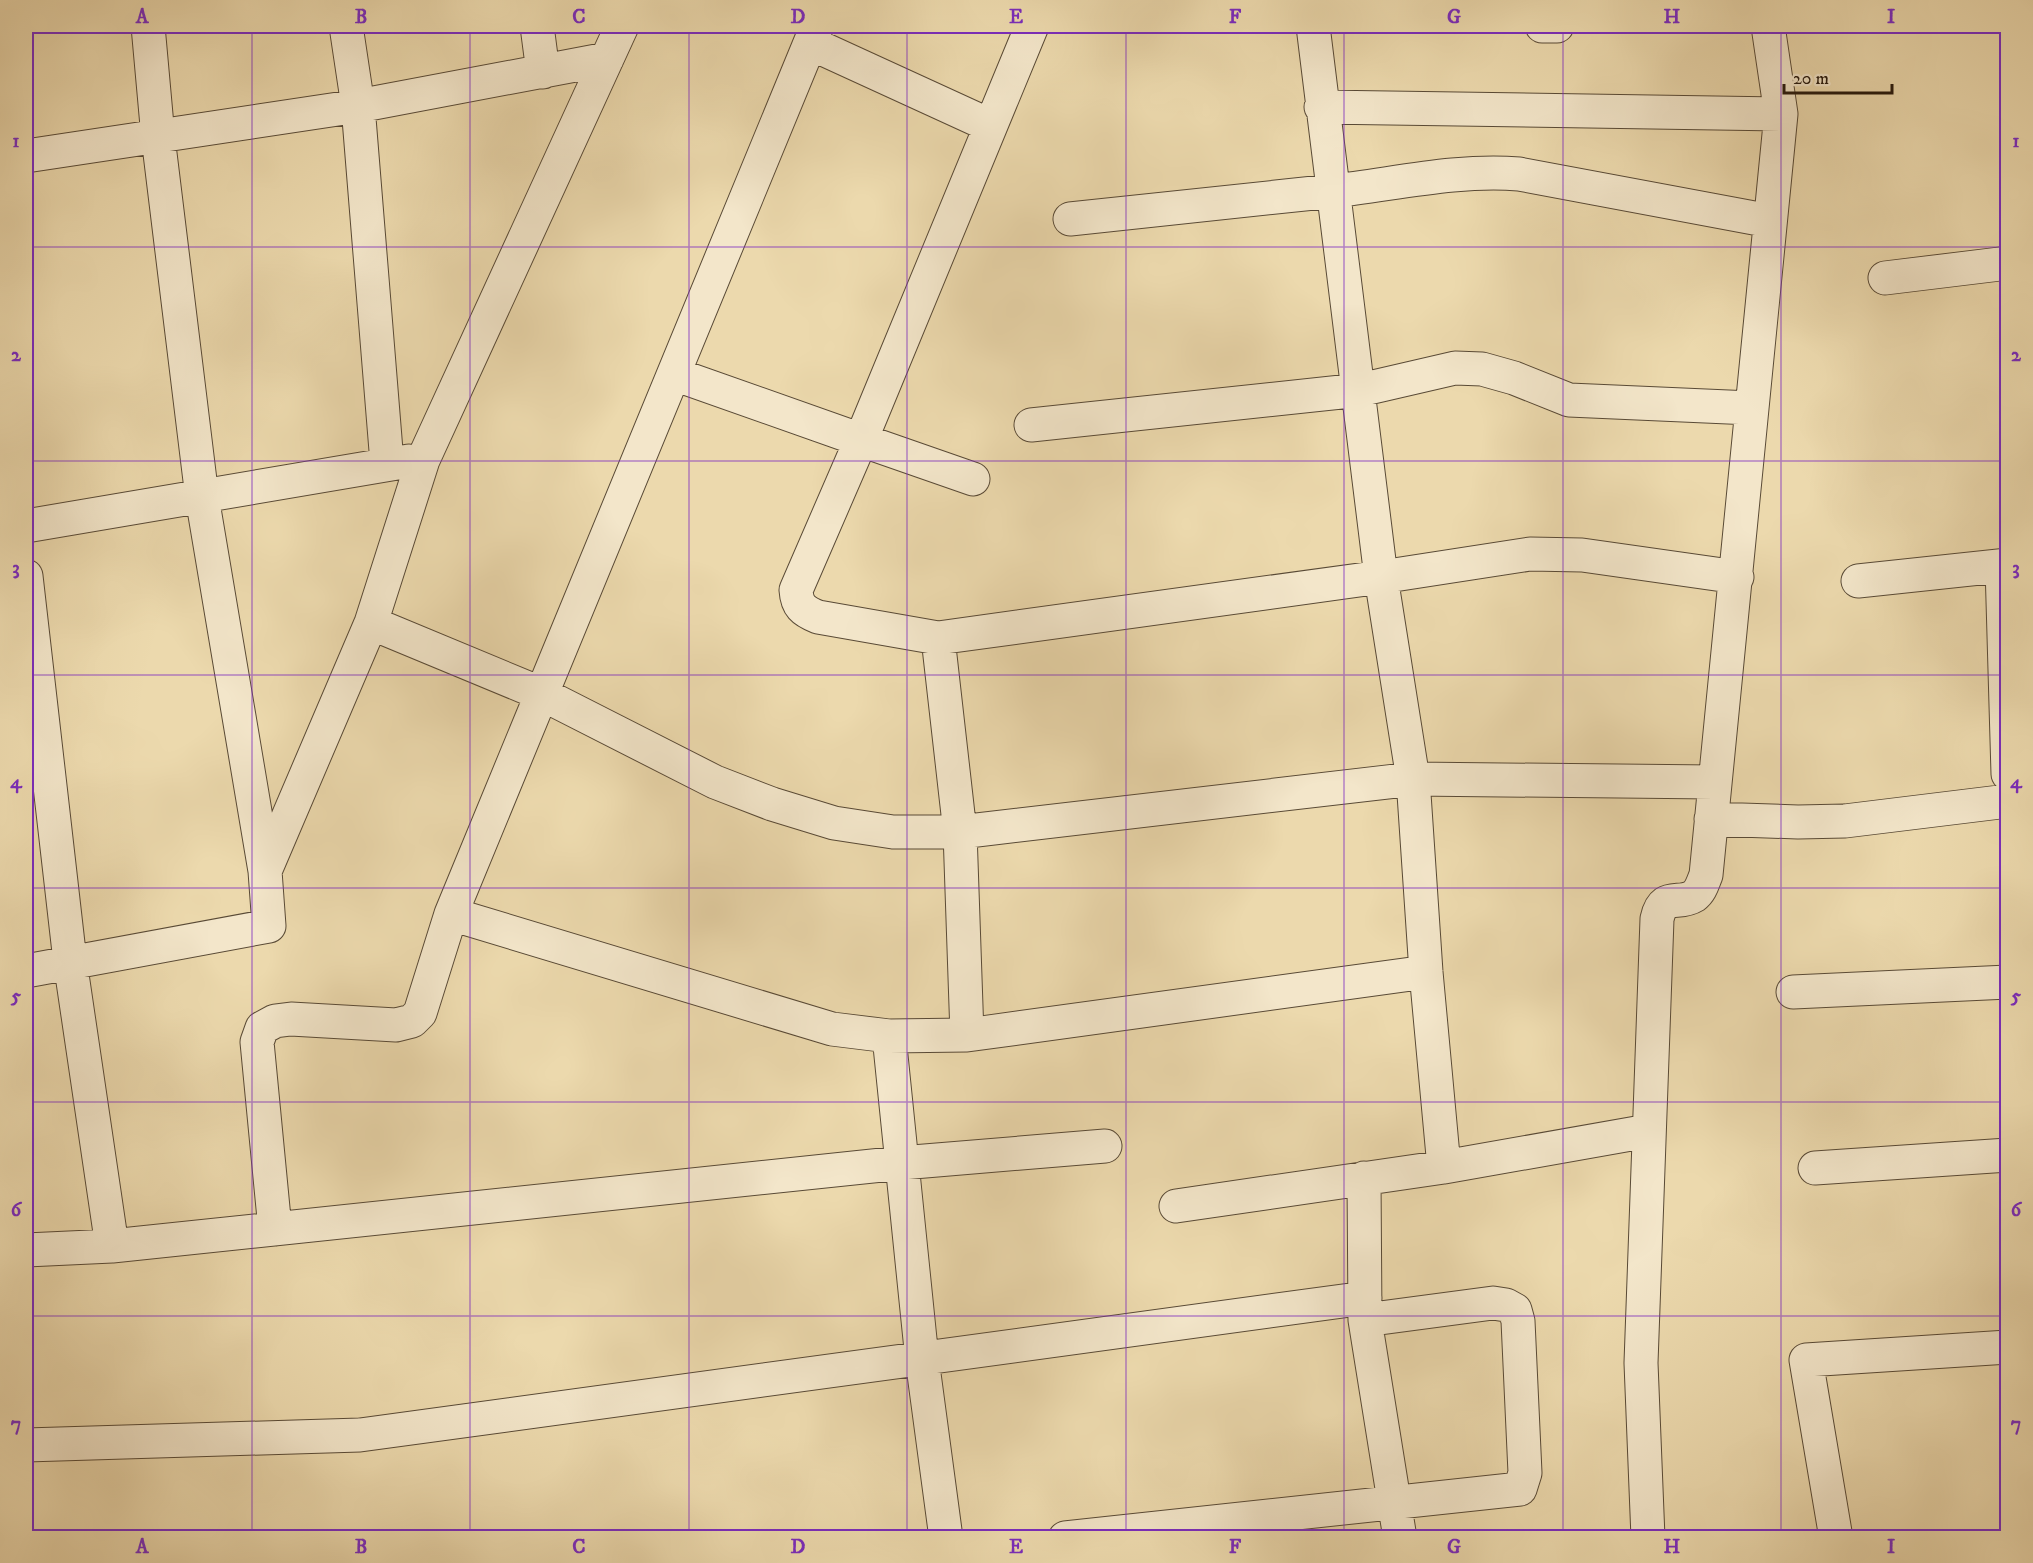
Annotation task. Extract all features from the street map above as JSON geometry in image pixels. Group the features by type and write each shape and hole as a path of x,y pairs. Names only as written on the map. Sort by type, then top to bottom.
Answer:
{"street":[{"path":"26,971 269,926 265,872 202,497 158,137 148,26"},
{"path":"346,26 358,106 387,463"},
{"path":"537,26 543,72"},
{"path":"265,872 370,623 423,460 622,26"},
{"path":"1032,26 861,441 796,590 797,602 806,612 818,617 938,638 1381,577 1530,554 1559,554 1737,577"},
{"path":"1313,26 1321,107 1360,390 1381,577 1413,779 1426,972 1444,1167"},
{"path":"1542,26 1557,26"},
{"path":"1648,1538 1641,1363 1657,919 1660,908 1667,902 1693,897 1701,888 1706,875 1781,114 1768,26"},
{"path":"275,1229 257,1042 262,1028 275,1022 291,1019 396,1025 412,1021 420,1013 451,914 814,34 989,126"},
{"path":"26,156 358,106 607,59"},
{"path":"1321,107 1781,114"},
{"path":"1070,219 1333,191 1468,172 1500,173 1770,221"},
{"path":"1885,278 2007,263"},
{"path":"1031,425 1360,390 1455,368 1482,369 1514,378 1569,400 1751,408"},
{"path":"674,374 973,479"},
{"path":"26,526 387,463 423,460"},
{"path":"1858,581 2005,565 2007,774"},
{"path":"26,576 70,962 112,1246"},
{"path":"370,623 542,694 715,782 772,804 834,823 893,832 960,832 1413,779 1714,782"},
{"path":"938,638 960,832 966,1035"},
{"path":"1711,819 1845,821 2007,801"},
{"path":"451,914 788,1017 832,1029 889,1036 966,1035 1426,972"},
{"path":"1793,992 2007,982"},
{"path":"889,1036 922,1359 946,1538"},
{"path":"1176,1206 1444,1167 1648,1131"},
{"path":"26,1250 112,1246 902,1163 1106,1146"},
{"path":"1815,1168 2007,1155"},
{"path":"1364,1178 1365,1309 1400,1538"},
{"path":"26,1445 360,1435 922,1359 1365,1309 1493,1304 1506,1305 1515,1310 1518,1321 1525,1473 1520,1489 1065,1538"},
{"path":"1836,1538 1806,1360 2007,1347"}]}
